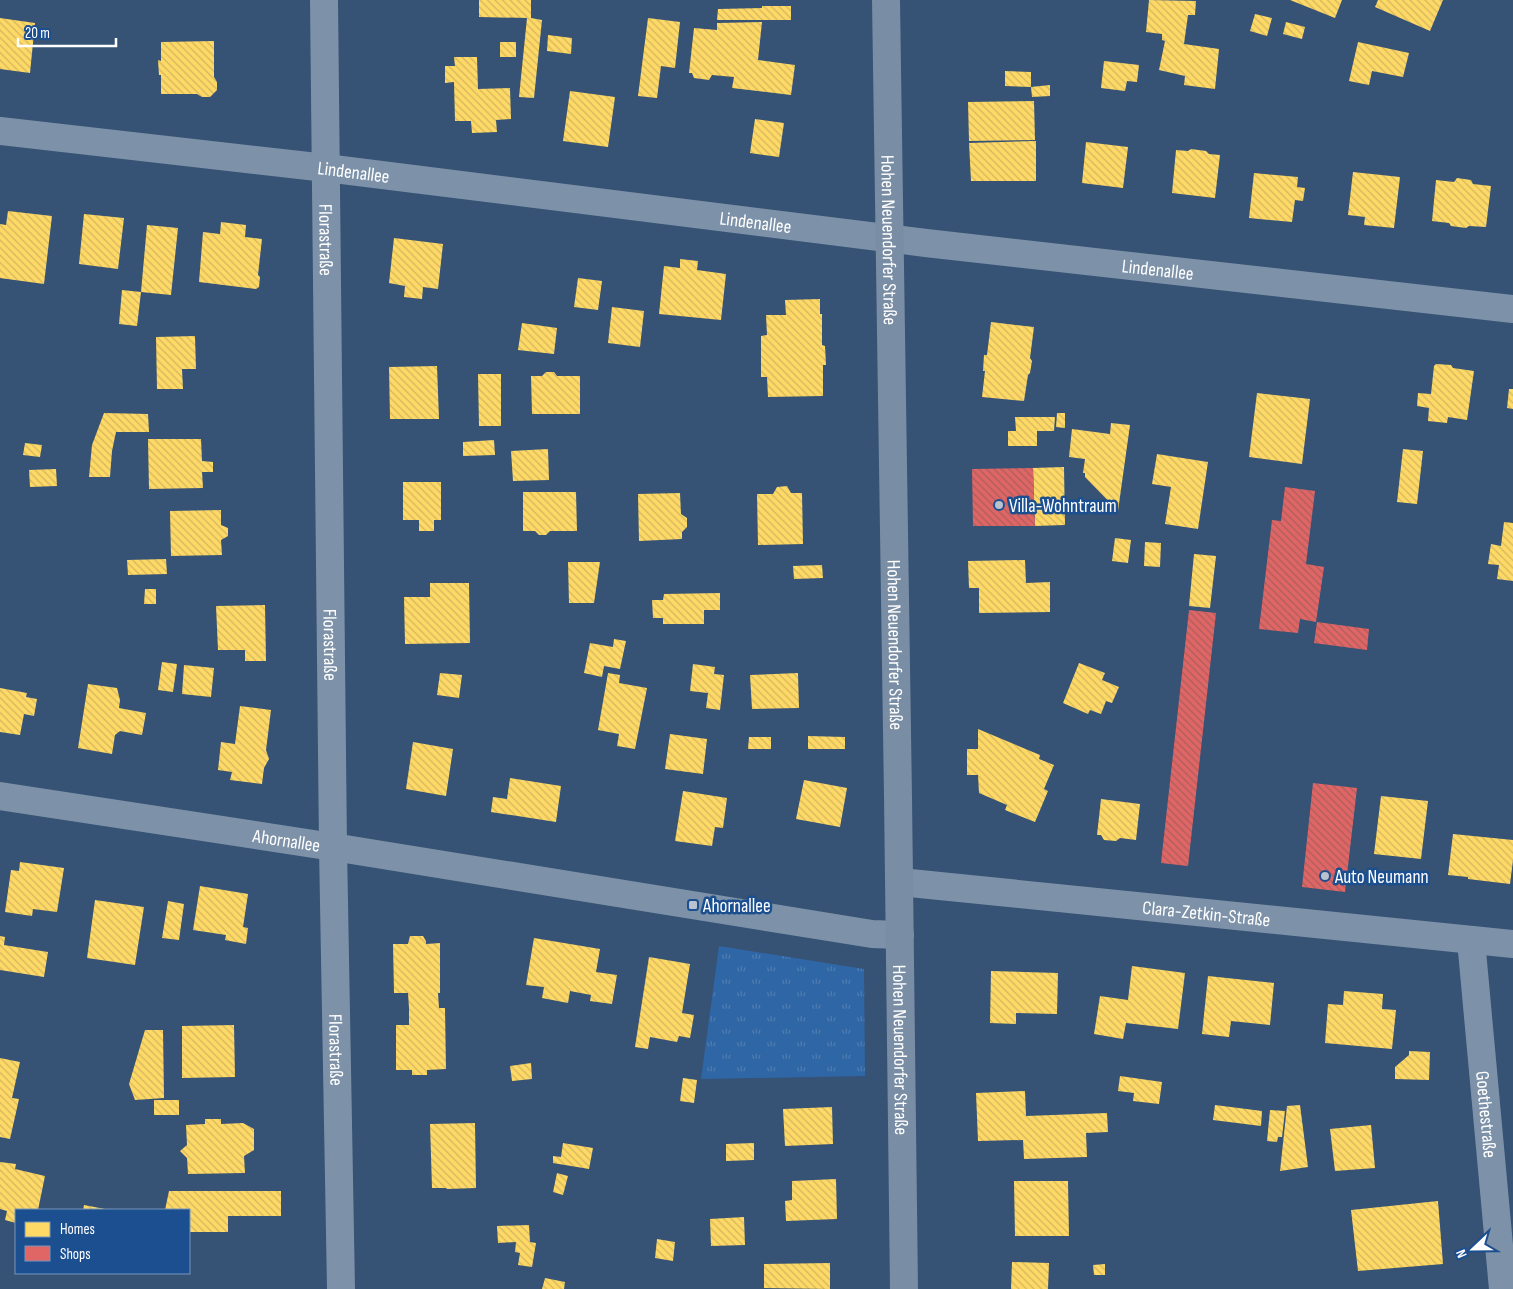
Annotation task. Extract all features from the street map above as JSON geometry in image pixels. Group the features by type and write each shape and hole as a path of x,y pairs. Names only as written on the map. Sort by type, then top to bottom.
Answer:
{"main road":[{"name":"Hohen Neuendorfer Straße","path":"886,0 900,882 904,1289"}],"street":[{"name":"Florastraße","path":"324,0 333,847 341,1289"},
{"name":"Lindenallee","path":"0,131 326,168 890,238 1513,309"},
{"name":"Ahornallee","path":"0,796 865,932 900,935"},
{"name":"Clara-Zetkin-Straße","path":"900,882 1513,944"},
{"name":"Goethestraße","path":"1471,940 1503,1289"}],"green space":[{"path":"719,946 864,969 865,1076 701,1079"}],"building: Homes":[{"path":"479,0 531,0 531,18 542,20 534,98 519,97 527,18 479,17"},
{"path":"1149,0 1196,1 1195,15 1188,15 1184,44 1219,49 1215,89 1184,85 1185,76 1159,70 1165,41 1162,40 1162,34 1146,32"},
{"path":"1290,0 1342,0 1335,18"},
{"path":"1378,0 1443,0 1430,31 1375,7"},
{"path":"762,6 791,6 791,20 717,20 718,9 762,8"},
{"path":"1255,14 1272,18 1267,36 1250,31"},
{"path":"0,18 35,23 30,73 0,69"},
{"path":"648,18 680,22 675,68 661,66 657,98 638,96"},
{"path":"762,22 758,60 795,65 791,95 732,88 734,77 712,75 709,80 694,78 692,73 689,73 694,28 717,30 717,23"},
{"path":"1286,22 1305,27 1302,39 1283,34"},
{"path":"548,35 572,38 571,54 547,51"},
{"path":"214,41 214,77 217,82 217,90 210,97 202,97 197,94 161,94 161,75 159,75 158,60 161,61 161,42"},
{"path":"500,42 516,42 516,57 500,57"},
{"path":"1358,42 1409,53 1403,77 1372,71 1369,85 1349,81"},
{"path":"454,57 477,57 478,89 510,88 511,119 496,120 497,132 472,133 471,121 455,121 454,82 445,83 445,66 455,66"},
{"path":"1104,61 1139,65 1137,82 1127,81 1125,91 1101,88"},
{"path":"1005,71 1031,72 1031,87 1005,86"},
{"path":"1050,85 1050,96 1032,97 1031,87"},
{"path":"570,91 615,97 608,147 563,141"},
{"path":"1034,101 1035,140 969,141 968,102"},
{"path":"755,119 784,123 779,157 750,153"},
{"path":"1036,141 1036,181 971,181 969,143"},
{"path":"1086,142 1128,147 1123,188 1082,183"},
{"path":"1191,149 1220,155 1215,198 1172,193 1176,150 1188,151"},
{"path":"1353,172 1400,177 1394,228 1364,225 1365,217 1348,215"},
{"path":"1254,173 1298,177 1297,187 1305,188 1303,201 1295,200 1292,222 1249,218"},
{"path":"1457,178 1471,180 1473,184 1491,186 1486,227 1469,226 1466,228 1432,221 1436,180 1454,182"},
{"path":"8,211 52,216 44,284 0,278 0,224 6,225"},
{"path":"84,214 124,218 118,269 79,264"},
{"path":"221,222 246,225 245,237 262,239 258,275 260,277 259,287 256,289 199,282 203,232 220,234"},
{"path":"147,225 178,228 171,295 141,292"},
{"path":"394,238 443,244 438,289 423,287 422,299 404,297 405,286 389,283"},
{"path":"680,259 698,261 697,270 726,274 721,320 659,314 664,266 680,268"},
{"path":"578,278 602,281 598,310 574,307"},
{"path":"122,290 141,292 137,326 119,324"},
{"path":"820,299 822,345 825,346 826,365 823,365 823,396 768,397 767,377 761,377 761,336 767,335 766,315 786,315 785,300"},
{"path":"612,307 644,311 640,347 608,343"},
{"path":"991,322 1034,327 1030,358 1032,361 1024,401 982,397 985,371 983,371 984,355 987,355"},
{"path":"522,323 557,328 554,354 518,350"},
{"path":"195,336 196,369 182,369 183,389 157,389 156,337"},
{"path":"1436,364 1451,365 1453,368 1474,371 1467,420 1448,417 1447,423 1428,421 1429,408 1417,406 1418,393 1431,394 1434,366"},
{"path":"437,366 439,419 390,419 389,367"},
{"path":"546,372 554,372 557,376 580,376 580,414 532,414 531,376 542,376"},
{"path":"478,374 501,374 501,426 479,426"},
{"path":"1509,389 1513,389 1513,409 1507,408"},
{"path":"1257,393 1310,399 1302,464 1249,457"},
{"path":"104,413 148,414 149,432 116,432 110,477 89,477 92,445"},
{"path":"1057,413 1065,413 1065,428 1056,427"},
{"path":"1015,417 1055,417 1054,431 1037,431 1037,446 1008,446 1008,431 1016,431"},
{"path":"1111,423 1130,425 1118,511 1085,477 1085,473 1083,473 1085,459 1069,457 1072,429 1110,434"},
{"path":"148,439 201,439 202,461 213,462 213,472 202,472 203,488 149,489"},
{"path":"494,440 495,455 463,456 463,442"},
{"path":"25,443 42,445 40,457 23,455"},
{"path":"548,449 549,480 513,481 511,451"},
{"path":"1403,449 1423,451 1417,504 1397,502"},
{"path":"1157,454 1208,462 1198,529 1165,524 1171,487 1152,484"},
{"path":"1064,467 1065,525 1035,526 1033,468"},
{"path":"56,469 57,486 30,487 29,470"},
{"path":"403,482 441,482 441,520 434,520 434,531 419,531 419,520 403,520"},
{"path":"787,486 791,493 802,493 803,544 758,545 757,494 773,494 777,487"},
{"path":"523,492 576,492 577,531 550,531 546,535 539,535 535,531 523,531"},
{"path":"680,493 681,514 687,518 687,527 682,532 682,539 639,541 638,494"},
{"path":"221,510 221,525 228,528 228,536 221,540 222,555 171,556 170,511"},
{"path":"1504,522 1513,523 1513,581 1497,579 1499,565 1488,564 1491,544 1501,546"},
{"path":"1115,538 1131,540 1128,563 1112,561"},
{"path":"1145,542 1161,543 1160,567 1144,566"},
{"path":"1194,554 1216,556 1210,608 1189,606"},
{"path":"166,559 167,574 128,575 127,560"},
{"path":"1025,560 1026,583 1050,582 1050,612 979,613 979,588 969,588 968,561"},
{"path":"568,562 600,562 594,603 569,603"},
{"path":"822,565 823,578 794,579 793,566"},
{"path":"430,583 469,583 470,643 405,644 404,597 430,597"},
{"path":"145,589 156,589 156,604 144,604"},
{"path":"720,593 720,610 704,610 704,624 663,624 663,618 653,618 652,600 663,600 664,594"},
{"path":"265,605 266,661 245,661 245,650 218,650 216,606"},
{"path":"614,639 626,641 620,669 604,666 602,677 584,673 590,643 613,647"},
{"path":"162,662 177,664 173,692 158,690"},
{"path":"1079,663 1105,673 1102,680 1119,687 1112,703 1106,701 1101,714 1090,710 1088,714 1063,703"},
{"path":"693,664 715,667 714,674 724,675 720,710 706,708 708,693 690,691"},
{"path":"184,665 214,668 211,697 182,694"},
{"path":"440,673 462,675 459,698 437,695"},
{"path":"608,673 620,675 619,683 647,688 635,749 617,746 619,734 598,730"},
{"path":"798,673 799,708 752,709 750,675"},
{"path":"88,684 117,688 120,700 119,708 146,713 142,735 120,731 115,735 112,754 78,748"},
{"path":"0,688 27,693 26,697 37,699 34,716 24,714 20,735 0,732"},
{"path":"240,706 271,710 266,750 269,759 264,768 262,784 230,780 232,772 218,770 221,742 235,744"},
{"path":"978,729 1040,755 1039,759 1054,765 1044,789 1048,791 1035,822 1005,810 1007,805 979,793 978,775 967,775 967,749 978,749"},
{"path":"670,734 707,739 703,774 665,769"},
{"path":"808,736 845,737 845,749 808,749"},
{"path":"749,737 771,737 771,749 748,749"},
{"path":"413,742 453,749 446,796 406,789"},
{"path":"510,778 561,786 556,822 491,812 493,797 507,799"},
{"path":"804,780 847,788 840,827 796,819"},
{"path":"683,791 727,798 723,828 715,827 712,846 675,841"},
{"path":"1381,796 1428,801 1421,859 1374,854"},
{"path":"1101,799 1140,804 1136,840 1120,838 1116,841 1104,840 1101,835 1097,835"},
{"path":"1453,834 1513,840 1510,884 1448,875"},
{"path":"20,862 64,868 57,912 33,909 32,916 5,912 11,870 19,871"},
{"path":"200,886 248,894 243,927 248,928 246,944 225,940 226,935 193,930"},
{"path":"95,900 144,907 135,965 87,958"},
{"path":"168,901 184,904 179,940 162,938"},
{"path":"0,936 5,937 4,945 48,952 44,977 0,970"},
{"path":"410,936 423,936 426,944 440,943 440,993 438,993 439,1008 445,1008 446,1069 427,1070 427,1075 412,1075 412,1070 396,1070 396,1025 409,1025 409,1008 408,993 394,993 393,944 408,944"},
{"path":"534,938 600,949 596,972 617,975 612,1004 590,1001 591,995 570,991 568,1003 542,998 544,987 526,985"},
{"path":"649,957 690,964 682,1013 694,1015 690,1038 679,1036 677,1042 650,1037 648,1049 635,1047"},
{"path":"1132,966 1185,973 1178,1029 1126,1023 1123,1039 1094,1034 1100,996 1128,1000"},
{"path":"991,971 1058,973 1057,1014 1016,1013 1016,1024 990,1023"},
{"path":"1208,976 1274,983 1270,1025 1231,1021 1229,1037 1202,1034"},
{"path":"1344,991 1383,994 1382,1009 1396,1010 1392,1049 1325,1043 1328,1004 1343,1005"},
{"path":"234,1025 235,1077 182,1078 182,1026"},
{"path":"145,1030 163,1030 164,1098 135,1100 129,1084"},
{"path":"1409,1051 1430,1052 1429,1080 1395,1079 1395,1067 1409,1055"},
{"path":"0,1058 20,1062 12,1098 19,1099 10,1139 0,1137"},
{"path":"531,1063 532,1079 512,1081 510,1066"},
{"path":"1120,1076 1162,1082 1159,1104 1133,1101 1134,1093 1118,1091"},
{"path":"683,1078 697,1080 694,1103 680,1101"},
{"path":"1025,1091 1026,1116 1107,1113 1108,1132 1086,1133 1087,1157 1024,1159 1023,1140 978,1141 976,1093"},
{"path":"154,1100 179,1100 179,1115 154,1115"},
{"path":"1215,1105 1262,1111 1261,1126 1213,1120"},
{"path":"1300,1105 1308,1167 1280,1171 1287,1106"},
{"path":"832,1107 833,1144 785,1146 783,1109"},
{"path":"1270,1110 1285,1111 1282,1137 1278,1137 1277,1142 1267,1141"},
{"path":"205,1119 221,1119 221,1124 243,1123 254,1129 254,1150 244,1156 245,1173 188,1174 187,1158 180,1151 187,1145 186,1125 205,1124"},
{"path":"475,1123 476,1188 432,1188 430,1124"},
{"path":"1371,1125 1375,1168 1335,1171 1330,1129"},
{"path":"563,1143 593,1148 589,1169 553,1163 553,1156 561,1157"},
{"path":"754,1143 754,1160 726,1161 726,1144"},
{"path":"0,1162 16,1164 15,1169 45,1176 38,1209 15,1209 15,1223 5,1220 7,1211 0,1209"},
{"path":"557,1173 568,1176 563,1195 553,1192"},
{"path":"836,1179 837,1219 786,1221 785,1201 792,1200 792,1181"},
{"path":"1014,1181 1068,1181 1069,1236 1015,1236"},
{"path":"169,1191 281,1191 281,1216 228,1216 228,1232 190,1232 190,1209 165,1209"},
{"path":"1438,1201 1443,1264 1358,1271 1351,1210"},
{"path":"84,1205 105,1209 83,1209"},
{"path":"744,1217 745,1245 711,1246 710,1219"},
{"path":"529,1225 530,1242 536,1243 532,1267 518,1265 520,1253 515,1252 516,1242 498,1243 497,1226"},
{"path":"657,1239 675,1242 673,1261 655,1258"},
{"path":"1012,1262 1049,1263 1048,1289 1011,1289"},
{"path":"830,1263 830,1289 764,1288 764,1264"},
{"path":"1105,1264 1105,1275 1094,1275 1093,1265"},
{"path":"545,1278 565,1282 564,1289 542,1289"}],"building: Shops":[{"path":"1033,468 1035,526 973,526 972,469"},
{"path":"1285,487 1315,491 1306,564 1324,567 1316,622 1300,619 1298,633 1259,629 1272,520 1281,521"},
{"path":"1189,610 1216,613 1188,866 1161,863"},
{"path":"1317,622 1369,629 1367,650 1314,643"},
{"path":"1313,783 1357,788 1345,892 1302,887"}],"place":[{"name":"Villa-Wohntraum","path":"999,505"},
{"name":"Auto Neumann","path":"1325,876"},
{"name":"Ahornallee","path":"693,905"}]}
